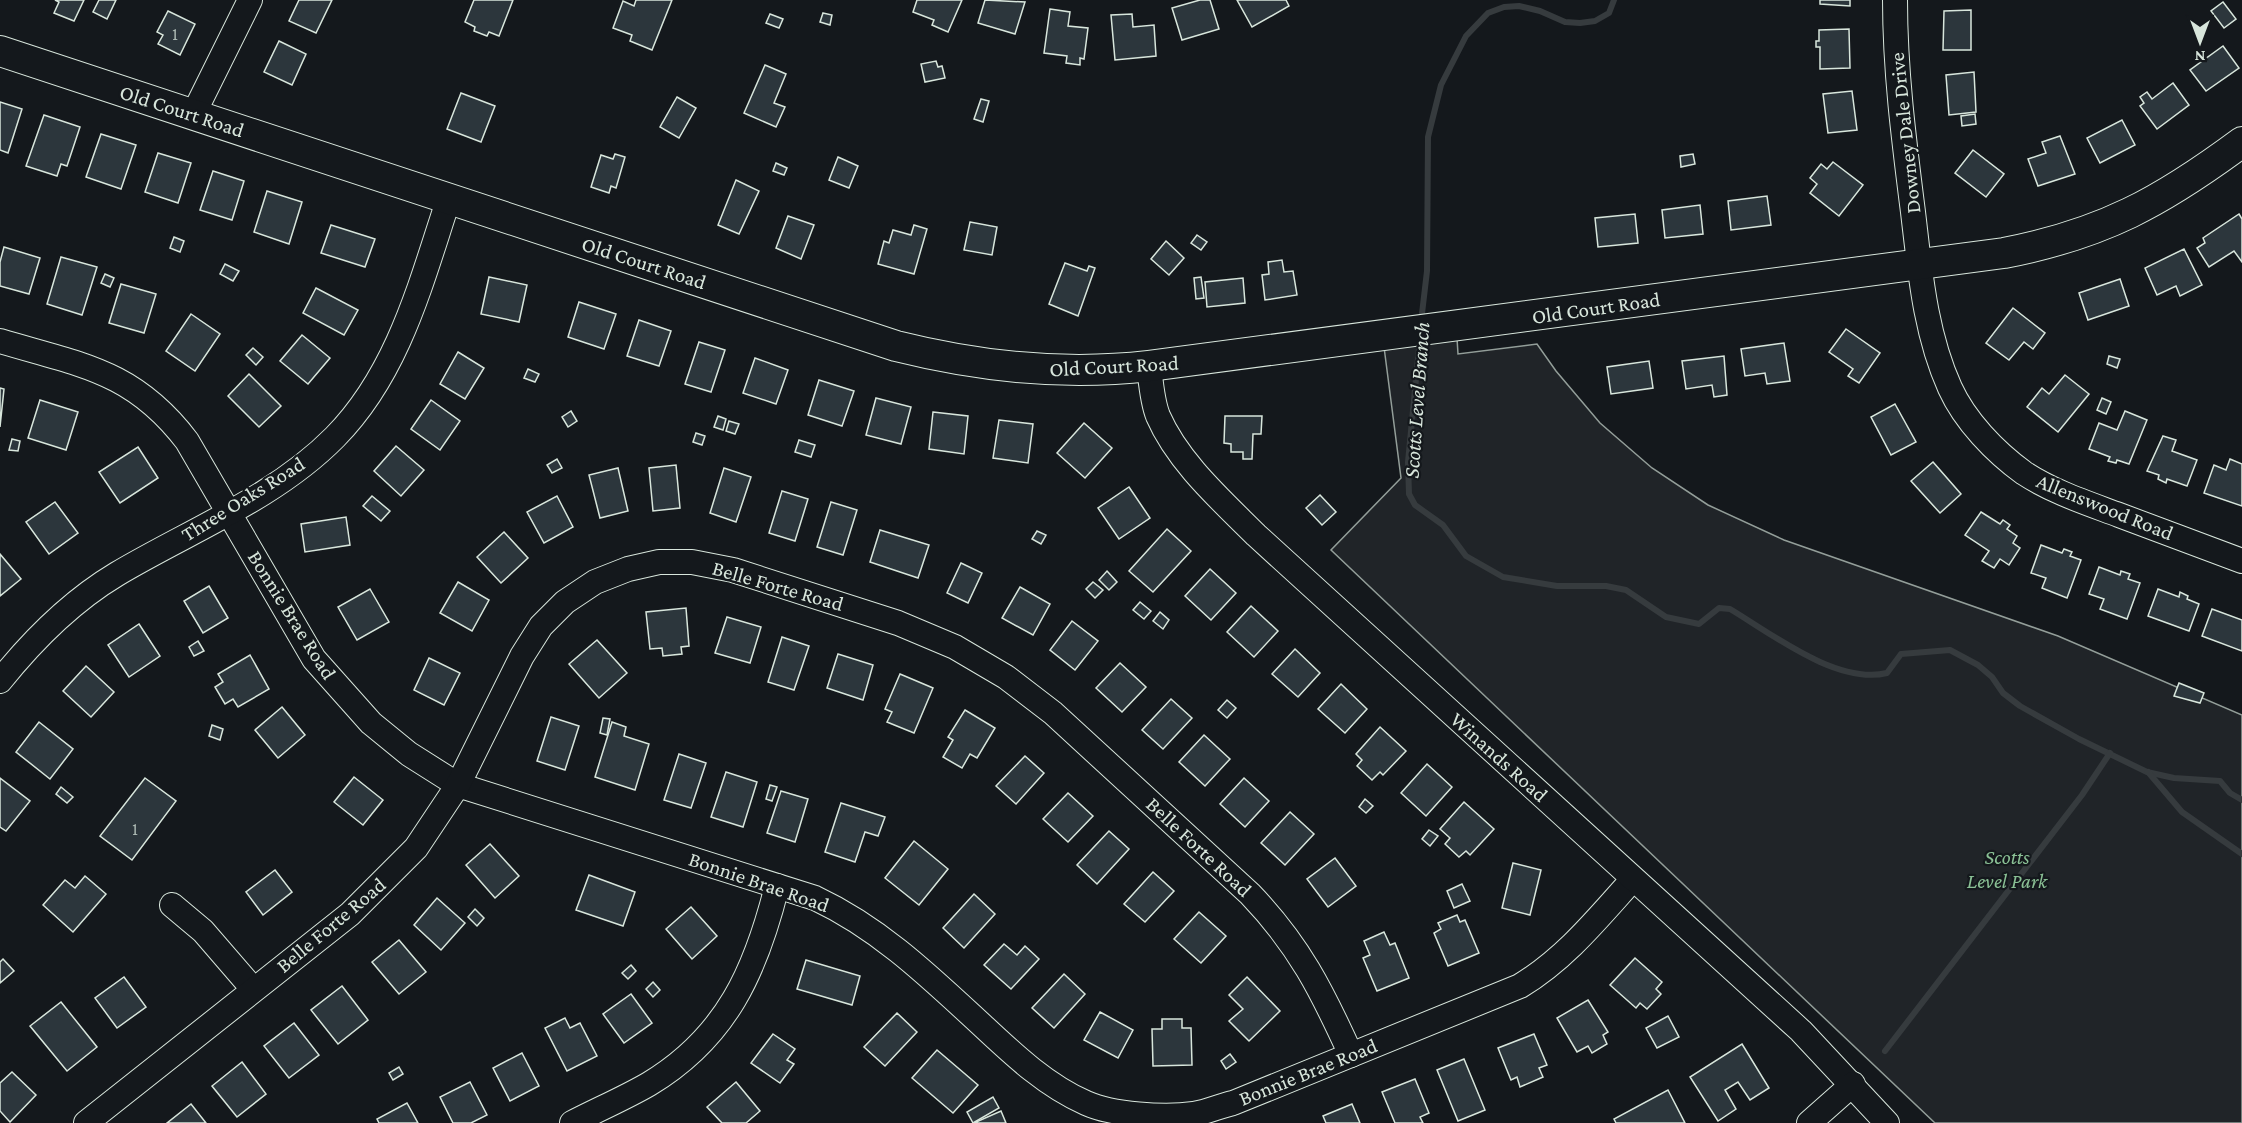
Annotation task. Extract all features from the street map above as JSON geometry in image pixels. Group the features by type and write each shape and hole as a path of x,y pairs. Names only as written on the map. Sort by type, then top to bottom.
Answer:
{"main road":[{"name":"Old Court Road","path":"0,51 896,346 932,355 1010,368 1047,371 1149,366 1450,328 1920,266 2045,245 2117,221 2185,183 2242,142"}],"street":[{"path":"193,115 250,0"},
{"name":"Downey Dale Drive","path":"1895,0 1900,110 1920,266"},
{"name":"Three Oaks Road","path":"0,681 40,636 73,606 115,575 293,473 335,437 369,395 391,358 411,313 448,198"},
{"name":"Allenswood Road","path":"1920,266 1932,334 1947,382 1970,420 1996,450 2025,473 2062,494 2242,561"},
{"name":"Bonnie Brae Road","path":"0,341 117,377 167,414 187,441 314,659 378,729 410,754 458,785 777,886 847,913 878,933 1084,1114 1194,1113 1233,1103 1520,987 1544,972 1563,955 1633,879"},
{"name":"Winands Road","path":"1149,366 1158,415 1188,462 1222,501 1256,535 1801,1031 1887,1123"},
{"name":"Belle Forte Road","path":"86,1123 351,914 416,848 458,785 522,656 541,626 565,602 596,582 628,569 659,562 692,562 733,570 898,622 955,647 1006,677 1053,713 1250,894 1279,925 1304,959 1352,1055"},
{"path":"572,1123 650,1083 701,1043 739,993 753,966 765,936 777,886"},
{"path":"172,905 203,931 253,989"},
{"path":"1809,1123 1853,1084"}],"green space":[{"name":"Scotts Level Park","path":"1457,338 1458,354 1537,344 1556,371 1600,423 1652,468 1708,505 1784,540 2058,636 2242,715 2242,1123 1935,1123 1331,550 1401,478 1384,347"}],"building":[{"path":"55,0 84,0 74,21 54,13 59,2"},
{"path":"99,0 116,0 107,19 93,12"},
{"path":"299,0 332,0 316,33 289,21"},
{"path":"474,0 513,0 499,36 489,32 487,36 474,31 475,27 465,22"},
{"path":"636,0 672,0 652,50 630,41 632,35 613,28 623,1 634,6"},
{"path":"917,0 962,0 948,32 932,25 934,20 913,12"},
{"path":"985,0 1025,2 1015,34 978,23"},
{"path":"1200,0 1210,0 1219,29 1182,40 1172,8"},
{"path":"1237,0 1286,0 1289,6 1252,27"},
{"path":"1820,0 1850,0 1850,6 1820,4"},
{"path":"2223,2 2236,19 2224,28 2211,11"},
{"path":"1050,9 1070,12 1068,26 1088,28 1084,59 1080,58 1080,65 1066,63 1067,56 1044,53"},
{"path":"1971,10 1971,50 1943,50 1944,11"},
{"path":"168,11 195,24 180,55 158,44 163,35 157,32"},
{"path":"823,13 832,15 830,25 820,22"},
{"path":"770,14 783,19 779,28 766,23"},
{"path":"1132,14 1133,27 1154,25 1156,56 1115,60 1111,15"},
{"path":"1849,29 1850,68 1820,69 1820,47 1816,47 1816,41 1819,41 1819,30"},
{"path":"279,41 306,54 292,85 264,72"},
{"path":"2223,46 2239,68 2206,91 2190,70"},
{"path":"936,61 938,67 942,66 945,78 925,82 921,64"},
{"path":"765,65 786,74 774,103 785,107 776,127 744,113"},
{"path":"1974,72 1976,112 1949,115 1946,75"},
{"path":"2173,83 2189,105 2157,129 2140,106 2144,103 2140,97 2147,92 2152,99"},
{"path":"1852,91 1857,130 1828,133 1823,94"},
{"path":"461,93 495,106 481,142 447,129"},
{"path":"677,97 696,108 679,138 660,127"},
{"path":"981,99 989,101 983,122 974,119"},
{"path":"0,102 22,109 8,153 0,150"},
{"path":"1975,114 1976,124 1962,126 1961,116"},
{"path":"44,115 80,127 67,166 61,164 57,176 26,166"},
{"path":"2122,120 2135,145 2100,163 2087,138"},
{"path":"101,134 136,145 121,189 86,177"},
{"path":"2060,136 2075,174 2038,186 2028,159 2046,153 2042,142"},
{"path":"1973,150 2004,174 1986,197 1955,173"},
{"path":"158,153 191,163 178,203 145,192"},
{"path":"615,154 625,157 616,188 611,186 609,193 591,187 601,155 613,159"},
{"path":"1693,154 1695,164 1681,167 1680,156"},
{"path":"838,157 858,166 849,188 829,180"},
{"path":"1833,162 1863,185 1839,216 1810,193 1817,184 1810,178 1821,164 1827,169"},
{"path":"776,163 787,168 784,175 773,171"},
{"path":"213,171 244,181 232,220 200,210"},
{"path":"736,180 759,191 739,234 718,225"},
{"path":"267,191 302,202 289,244 254,232"},
{"path":"1767,196 1771,225 1731,230 1728,201"},
{"path":"1700,205 1703,234 1665,238 1662,210"},
{"path":"1635,214 1638,243 1598,247 1595,218"},
{"path":"2239,214 2242,219 2242,262 2234,251 2209,267 2197,248 2205,243 2203,238"},
{"path":"788,216 814,225 801,259 776,248"},
{"path":"970,222 997,227 992,255 964,250"},
{"path":"331,225 375,239 365,267 321,253"},
{"path":"914,225 927,229 914,274 878,264 884,241 889,243 893,230 911,235"},
{"path":"1197,235 1207,242 1201,250 1191,243"},
{"path":"174,237 184,241 180,252 170,248"},
{"path":"1166,241 1184,258 1169,275 1151,259"},
{"path":"4,247 40,258 29,294 0,286 0,262"},
{"path":"2184,249 2202,285 2180,296 2176,286 2157,295 2145,268"},
{"path":"61,257 97,267 82,315 47,304"},
{"path":"1282,260 1284,272 1293,271 1297,295 1265,300 1262,275 1269,274 1268,262"},
{"path":"1065,263 1087,271 1089,266 1095,268 1078,316 1049,304"},
{"path":"225,264 239,271 233,281 220,274"},
{"path":"105,274 114,278 110,287 101,283"},
{"path":"489,277 527,285 519,322 481,314"},
{"path":"1201,277 1204,298 1196,299 1194,278"},
{"path":"1243,278 1245,303 1207,307 1205,282"},
{"path":"2120,279 2129,306 2088,320 2079,293"},
{"path":"121,284 156,294 144,333 109,323"},
{"path":"316,288 358,310 344,335 303,313"},
{"path":"579,302 616,314 604,349 568,337"},
{"path":"2013,308 2045,333 2033,349 2024,342 2009,360 1986,343"},
{"path":"191,314 220,334 195,371 166,351"},
{"path":"639,320 671,331 659,366 627,356"},
{"path":"1846,329 1880,353 1859,383 1848,376 1853,369 1829,352"},
{"path":"302,335 330,358 308,384 280,361"},
{"path":"699,342 725,350 711,392 685,384"},
{"path":"1784,343 1790,381 1767,384 1765,373 1745,376 1741,349"},
{"path":"253,348 263,357 256,365 246,355"},
{"path":"458,352 484,368 465,399 440,384"},
{"path":"1724,356 1727,395 1714,397 1712,385 1686,389 1682,361"},
{"path":"2109,356 2120,359 2117,368 2107,364"},
{"path":"755,358 788,370 776,404 743,393"},
{"path":"1649,361 1653,388 1611,394 1607,367"},
{"path":"528,369 539,374 535,382 524,378"},
{"path":"249,374 281,406 259,427 228,396"},
{"path":"2065,375 2089,394 2058,432 2027,407 2042,388 2049,394"},
{"path":"819,380 854,391 842,426 808,415"},
{"path":"0,388 4,389 0,427"},
{"path":"876,398 911,407 901,444 866,435"},
{"path":"2102,398 2111,402 2106,414 2097,410"},
{"path":"40,400 78,412 66,450 28,438"},
{"path":"431,400 460,421 440,450 411,429"},
{"path":"1895,404 1916,442 1891,455 1871,417"},
{"path":"571,411 577,421 568,427 562,417"},
{"path":"2125,411 2147,420 2129,464 2117,460 2116,463 2108,461 2110,457 2089,449 2099,423 2117,430"},
{"path":"933,412 968,416 964,454 929,449"},
{"path":"718,416 726,419 723,430 714,427"},
{"path":"1225,416 1262,416 1261,434 1253,434 1252,459 1243,459 1243,452 1231,452 1231,444 1224,443"},
{"path":"999,420 1033,424 1028,463 993,458"},
{"path":"729,421 739,424 735,434 726,431"},
{"path":"1084,423 1112,448 1085,478 1057,453"},
{"path":"696,433 705,436 702,445 693,442"},
{"path":"2163,436 2176,440 2172,451 2197,460 2187,486 2167,479 2166,483 2158,479 2159,475 2147,471"},
{"path":"12,439 20,441 18,451 9,450"},
{"path":"799,440 815,445 811,457 795,452"},
{"path":"396,446 424,470 401,496 374,471"},
{"path":"138,447 158,478 120,503 99,472"},
{"path":"557,459 562,468 552,473 547,465"},
{"path":"2230,459 2242,464 2242,506 2204,493 2214,465 2226,470"},
{"path":"1933,462 1961,494 1940,513 1911,481"},
{"path":"676,465 680,508 653,511 649,468"},
{"path":"618,468 628,511 600,518 589,475"},
{"path":"724,468 751,477 736,522 710,513"},
{"path":"1129,487 1150,518 1119,539 1098,508"},
{"path":"782,491 808,499 795,541 769,533"},
{"path":"1320,495 1336,512 1322,525 1306,508"},
{"path":"372,496 390,511 381,521 363,506"},
{"path":"557,496 573,527 544,543 527,512"},
{"path":"55,502 78,533 49,554 26,522"},
{"path":"831,502 857,510 843,555 817,547"},
{"path":"1981,512 2000,524 2003,520 2010,525 2007,529 2017,536 2013,543 2020,548 2009,565 2000,559 1994,568 1982,561 1989,551 1965,535"},
{"path":"346,517 350,545 305,552 301,524"},
{"path":"1167,529 1191,551 1153,592 1129,571"},
{"path":"880,530 929,545 918,578 870,562"},
{"path":"1037,531 1046,535 1041,544 1032,539"},
{"path":"504,532 528,558 501,583 477,557"},
{"path":"2041,545 2062,553 2064,549 2072,552 2070,556 2081,560 2067,598 2042,588 2046,578 2031,573"},
{"path":"0,554 21,579 0,596"},
{"path":"961,563 982,573 968,603 947,593"},
{"path":"2099,567 2120,575 2121,571 2130,574 2128,579 2140,583 2127,619 2100,609 2104,599 2089,594"},
{"path":"1210,569 1236,593 1211,620 1185,596"},
{"path":"1107,571 1117,582 1109,590 1099,580"},
{"path":"458,582 489,600 472,631 440,613"},
{"path":"1093,582 1103,590 1095,598 1086,589"},
{"path":"209,586 228,618 203,633 184,601"},
{"path":"1020,587 1050,604 1033,635 1002,618"},
{"path":"370,589 389,622 357,640 338,607"},
{"path":"2158,589 2179,597 2180,592 2188,596 2187,599 2199,604 2189,631 2148,616"},
{"path":"1140,602 1151,611 1144,619 1133,610"},
{"path":"1251,606 1278,631 1254,657 1227,632"},
{"path":"686,608 689,646 681,647 682,654 663,656 662,648 650,649 646,612"},
{"path":"2212,609 2242,620 2242,651 2202,636"},
{"path":"1160,612 1169,620 1163,629 1153,621"},
{"path":"727,617 761,627 750,663 715,653"},
{"path":"1072,621 1098,641 1075,670 1050,650"},
{"path":"139,624 160,656 129,677 108,645"},
{"path":"782,637 809,646 794,690 768,682"},
{"path":"597,640 627,673 599,698 569,664"},
{"path":"198,641 204,651 194,656 189,647"},
{"path":"1295,649 1320,673 1298,697 1272,674"},
{"path":"838,654 873,665 863,700 827,688"},
{"path":"250,655 269,689 238,707 233,699 225,704 215,687 223,682 218,674"},
{"path":"429,658 460,673 444,705 414,690"},
{"path":"1120,663 1146,687 1122,712 1096,688"},
{"path":"86,666 114,692 91,717 63,691"},
{"path":"900,674 933,688 914,733 887,722 892,712 885,709"},
{"path":"2179,683 2204,693 2200,703 2174,696"},
{"path":"1341,684 1367,709 1345,733 1318,709"},
{"path":"1171,699 1192,718 1163,749 1142,730"},
{"path":"1227,700 1236,708 1227,718 1218,710"},
{"path":"282,707 305,735 278,758 255,730"},
{"path":"965,710 995,728 977,758 970,754 962,768 943,757 953,740 948,737"},
{"path":"551,717 579,726 565,770 537,761"},
{"path":"603,718 610,719 607,735 600,733"},
{"path":"39,722 73,749 50,779 16,752"},
{"path":"612,722 626,727 624,736 649,744 635,790 595,777"},
{"path":"212,725 223,729 220,740 209,736"},
{"path":"1380,727 1406,751 1383,775 1380,772 1372,780 1357,766 1362,760 1356,754"},
{"path":"1204,735 1230,759 1205,786 1179,762"},
{"path":"679,754 706,763 691,808 664,800"},
{"path":"1025,756 1044,773 1016,804 996,786"},
{"path":"1427,764 1452,787 1426,816 1401,793"},
{"path":"726,772 757,782 743,827 711,817"},
{"path":"354,777 383,800 363,825 334,802"},
{"path":"0,778 30,801 6,831 0,827"},
{"path":"145,778 176,801 132,860 100,836"},
{"path":"1244,778 1269,801 1245,827 1220,804"},
{"path":"770,785 777,787 772,801 766,799"},
{"path":"61,787 73,797 67,803 56,794"},
{"path":"781,791 808,799 795,842 767,833"},
{"path":"1068,793 1093,816 1068,842 1043,819"},
{"path":"1365,799 1373,806 1366,813 1359,807"},
{"path":"1464,802 1494,829 1470,855 1466,851 1459,857 1445,844 1450,838 1440,829"},
{"path":"841,803 885,817 878,836 865,832 855,862 825,852"},
{"path":"1290,812 1314,834 1285,865 1261,843"},
{"path":"1429,830 1438,836 1430,846 1422,839"},
{"path":"1109,831 1129,849 1097,884 1077,865"},
{"path":"914,841 948,869 919,905 885,878"},
{"path":"490,844 519,876 495,898 466,865"},
{"path":"1335,858 1356,886 1328,907 1307,879"},
{"path":"1513,863 1541,870 1530,915 1502,908"},
{"path":"275,870 292,892 263,915 246,892"},
{"path":"1153,872 1174,891 1145,922 1124,904"},
{"path":"589,875 635,892 623,926 576,910"},
{"path":"85,876 106,894 73,932 43,905 65,880 75,888"},
{"path":"1462,884 1470,901 1454,908 1447,891"},
{"path":"974,894 995,914 964,948 943,928"},
{"path":"437,898 465,923 441,950 414,925"},
{"path":"691,907 717,936 692,959 666,929"},
{"path":"475,909 484,918 477,926 468,917"},
{"path":"1199,912 1226,936 1201,963 1174,939"},
{"path":"1457,915 1460,922 1465,920 1479,953 1448,966 1434,933 1441,929 1438,923"},
{"path":"1384,932 1390,945 1395,943 1409,978 1377,991 1363,958 1370,955 1364,941"},
{"path":"399,940 426,972 399,994 372,962"},
{"path":"1004,944 1017,955 1025,946 1039,959 1011,989 984,965"},
{"path":"1635,958 1662,982 1656,989 1661,994 1647,1009 1640,1003 1636,1008 1610,985"},
{"path":"3,959 14,971 0,983 0,962"},
{"path":"806,960 860,976 852,1005 797,989"},
{"path":"631,965 636,971 628,979 622,973"},
{"path":"1064,974 1085,994 1054,1028 1032,1008"},
{"path":"124,977 146,1007 117,1028 95,998"},
{"path":"1247,977 1280,1011 1249,1041 1229,1021 1243,1009 1229,995"},
{"path":"653,982 660,990 653,997 646,989"},
{"path":"342,986 368,1020 338,1044 311,1010"},
{"path":"631,994 652,1023 624,1043 603,1014"},
{"path":"1588,1000 1608,1032 1603,1035 1607,1044 1592,1053 1588,1046 1577,1052 1557,1018"},
{"path":"61,1002 97,1047 67,1071 30,1026"},
{"path":"1100,1012 1133,1030 1118,1058 1084,1040"},
{"path":"897,1013 917,1032 885,1066 864,1047"},
{"path":"1668,1016 1679,1037 1657,1048 1646,1028"},
{"path":"565,1018 570,1028 580,1023 597,1056 567,1071 545,1028"},
{"path":"1162,1019 1182,1019 1182,1028 1191,1028 1192,1065 1153,1066 1152,1029 1162,1029"},
{"path":"294,1023 319,1055 289,1078 264,1046"},
{"path":"773,1034 795,1049 787,1060 794,1064 780,1083 751,1063"},
{"path":"1534,1034 1547,1065 1539,1068 1543,1077 1520,1087 1517,1077 1511,1080 1498,1048"},
{"path":"1742,1044 1769,1088 1750,1100 1738,1082 1725,1090 1736,1109 1718,1121 1690,1077"},
{"path":"937,1050 978,1085 953,1113 912,1078"},
{"path":"522,1053 539,1086 510,1101 493,1068"},
{"path":"1230,1054 1236,1062 1226,1069 1221,1061"},
{"path":"1464,1059 1485,1110 1458,1121 1437,1070"},
{"path":"242,1062 266,1094 237,1117 212,1086"},
{"path":"399,1067 403,1074 393,1080 389,1073"},
{"path":"12,1072 36,1095 10,1122 0,1111 0,1083"},
{"path":"1415,1079 1429,1113 1420,1117 1423,1123 1395,1123 1382,1092"},
{"path":"470,1082 487,1115 471,1123 453,1123 440,1097"},
{"path":"736,1082 760,1111 746,1123 722,1123 707,1107"},
{"path":"1668,1090 1685,1123 1616,1123 1614,1119"},
{"path":"993,1097 999,1108 973,1123 967,1112"},
{"path":"407,1103 418,1123 379,1123 377,1119"},
{"path":"191,1104 206,1123 167,1123"},
{"path":"1352,1104 1360,1123 1326,1123 1323,1116"},
{"path":"1001,1111 1006,1123 974,1123"}],"waterway":[{"name":"Scotts Level Branch","path":"1421,322 1427,271 1428,137 1441,85 1466,36 1488,13 1504,7 1519,6 1540,11 1565,22 1580,23 1595,21 1609,13 1614,0"},
{"name":"Scotts Level Branch","path":"1420,338 1408,462 1409,494 1415,505 1443,525 1466,556 1503,577 1557,586 1606,586 1626,590 1666,617 1699,624 1719,608 1730,609 1805,655 1847,672 1868,675 1887,673 1901,654 1950,650 1978,665 1992,677 2003,693 2020,706 2079,739 2147,772 2174,778 2220,781 2230,793 2242,800"},
{"path":"1885,1051 2082,795 2110,753"},
{"path":"2148,772 2182,812 2242,854"}]}
